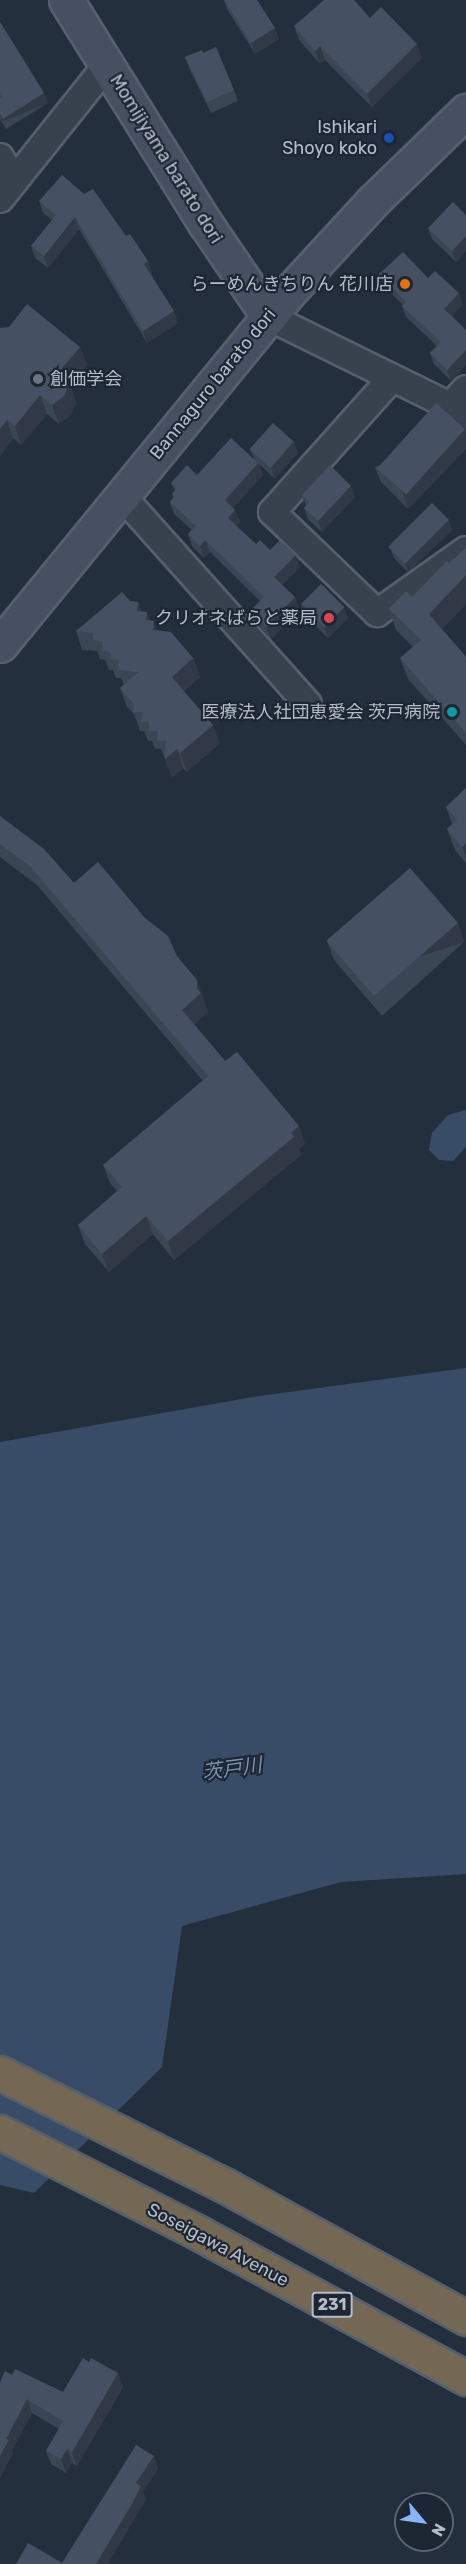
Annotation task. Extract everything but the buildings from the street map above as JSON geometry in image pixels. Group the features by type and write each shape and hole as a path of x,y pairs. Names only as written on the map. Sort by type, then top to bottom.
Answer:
{"highway":[{"path":"0,2073 224,2185 466,2318"},
{"name":"Soseigawa Avenue","path":"0,2132 198,2233 466,2378"}],"main road":[{"name":"Momijiyama barato dori","path":"66,0 205,223 269,317"},
{"name":"Bannaguro barato dori","path":"0,645 269,317 372,202 466,111"}],"street":[{"path":"7,190 107,65"},
{"path":"0,157 7,190"},
{"path":"269,317 392,378 461,406"},
{"path":"392,378 272,512 377,613 466,550"},
{"path":"122,496 308,704"}],"water":[{"path":"466,1110 466,1147 453,1161 439,1160 429,1150 432,1133 448,1115"},
{"name":"茨戸川","path":"466,1368 466,1874 341,1882 182,1926 162,2067 34,2193 0,2185 0,1442 253,1397"}],"place":[{"name":"Ishikari Shoyo koko","path":"389,138"},
{"name":"らーめんきちりん 花川店","path":"405,284"},
{"name":"創価学会","path":"38,379"},
{"name":"クリオネばらと薬局","path":"329,618"},
{"name":"医療法人社団恵愛会 茨戸病院","path":"452,712"}]}
